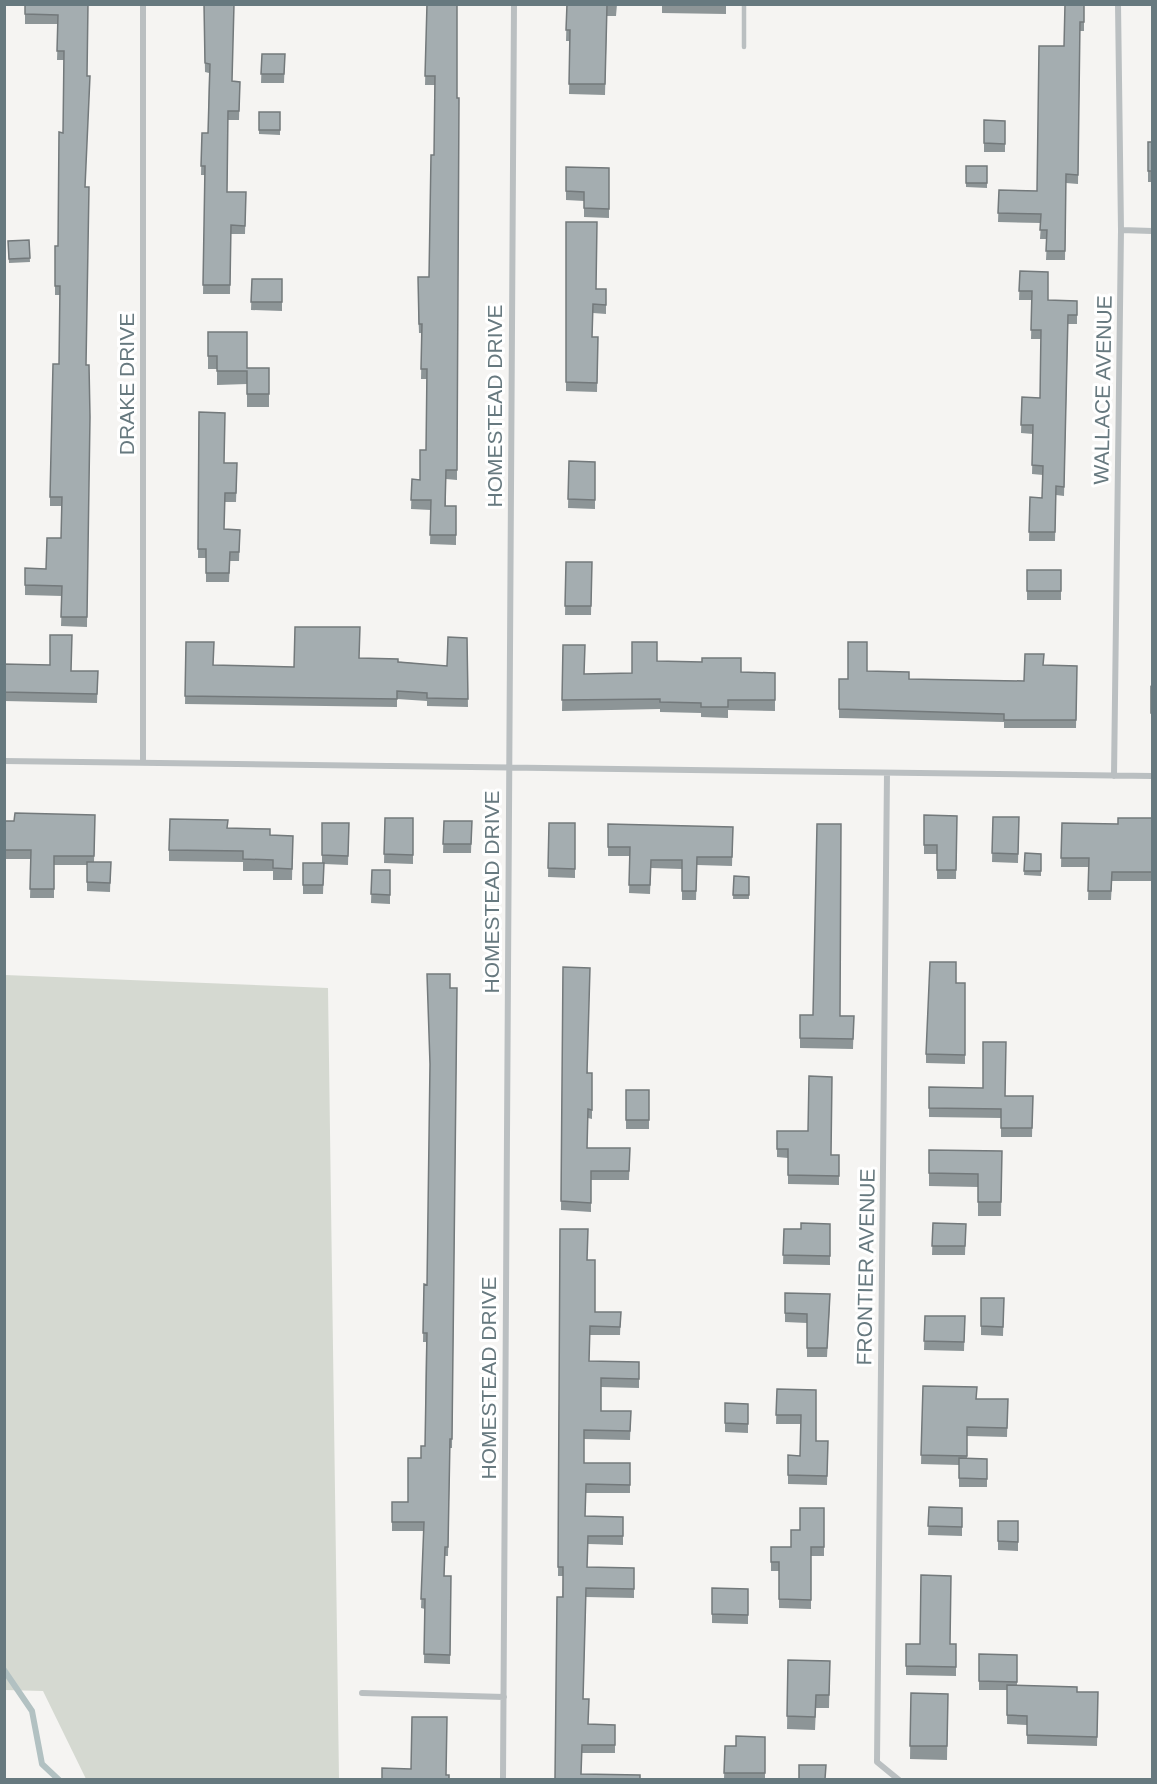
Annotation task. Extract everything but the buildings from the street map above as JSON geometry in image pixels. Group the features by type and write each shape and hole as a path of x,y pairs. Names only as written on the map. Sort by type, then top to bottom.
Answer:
{"street":[{"name":"DRAKE DRIVE","path":"143,4 143,763"},
{"name":"HOMESTEAD DRIVE","path":"503,1779 514,4"},
{"name":"WALLACE AVENUE","path":"1114,776 1121,230 1118,4"},
{"path":"1121,230 1152,231"},
{"path":"4,761 1152,776"},
{"name":"FRONTIER AVENUE","path":"888,773 877,1762 899,1779"},
{"path":"362,1693 504,1697"}],"lane":[{"path":"744,4 744,47"}],"shaded area":[{"path":"5,975 328,988 339,1779 86,1779 43,1691 5,1690"}],"waterway":[{"path":"4,1670 32,1711 42,1764 59,1780"}]}
